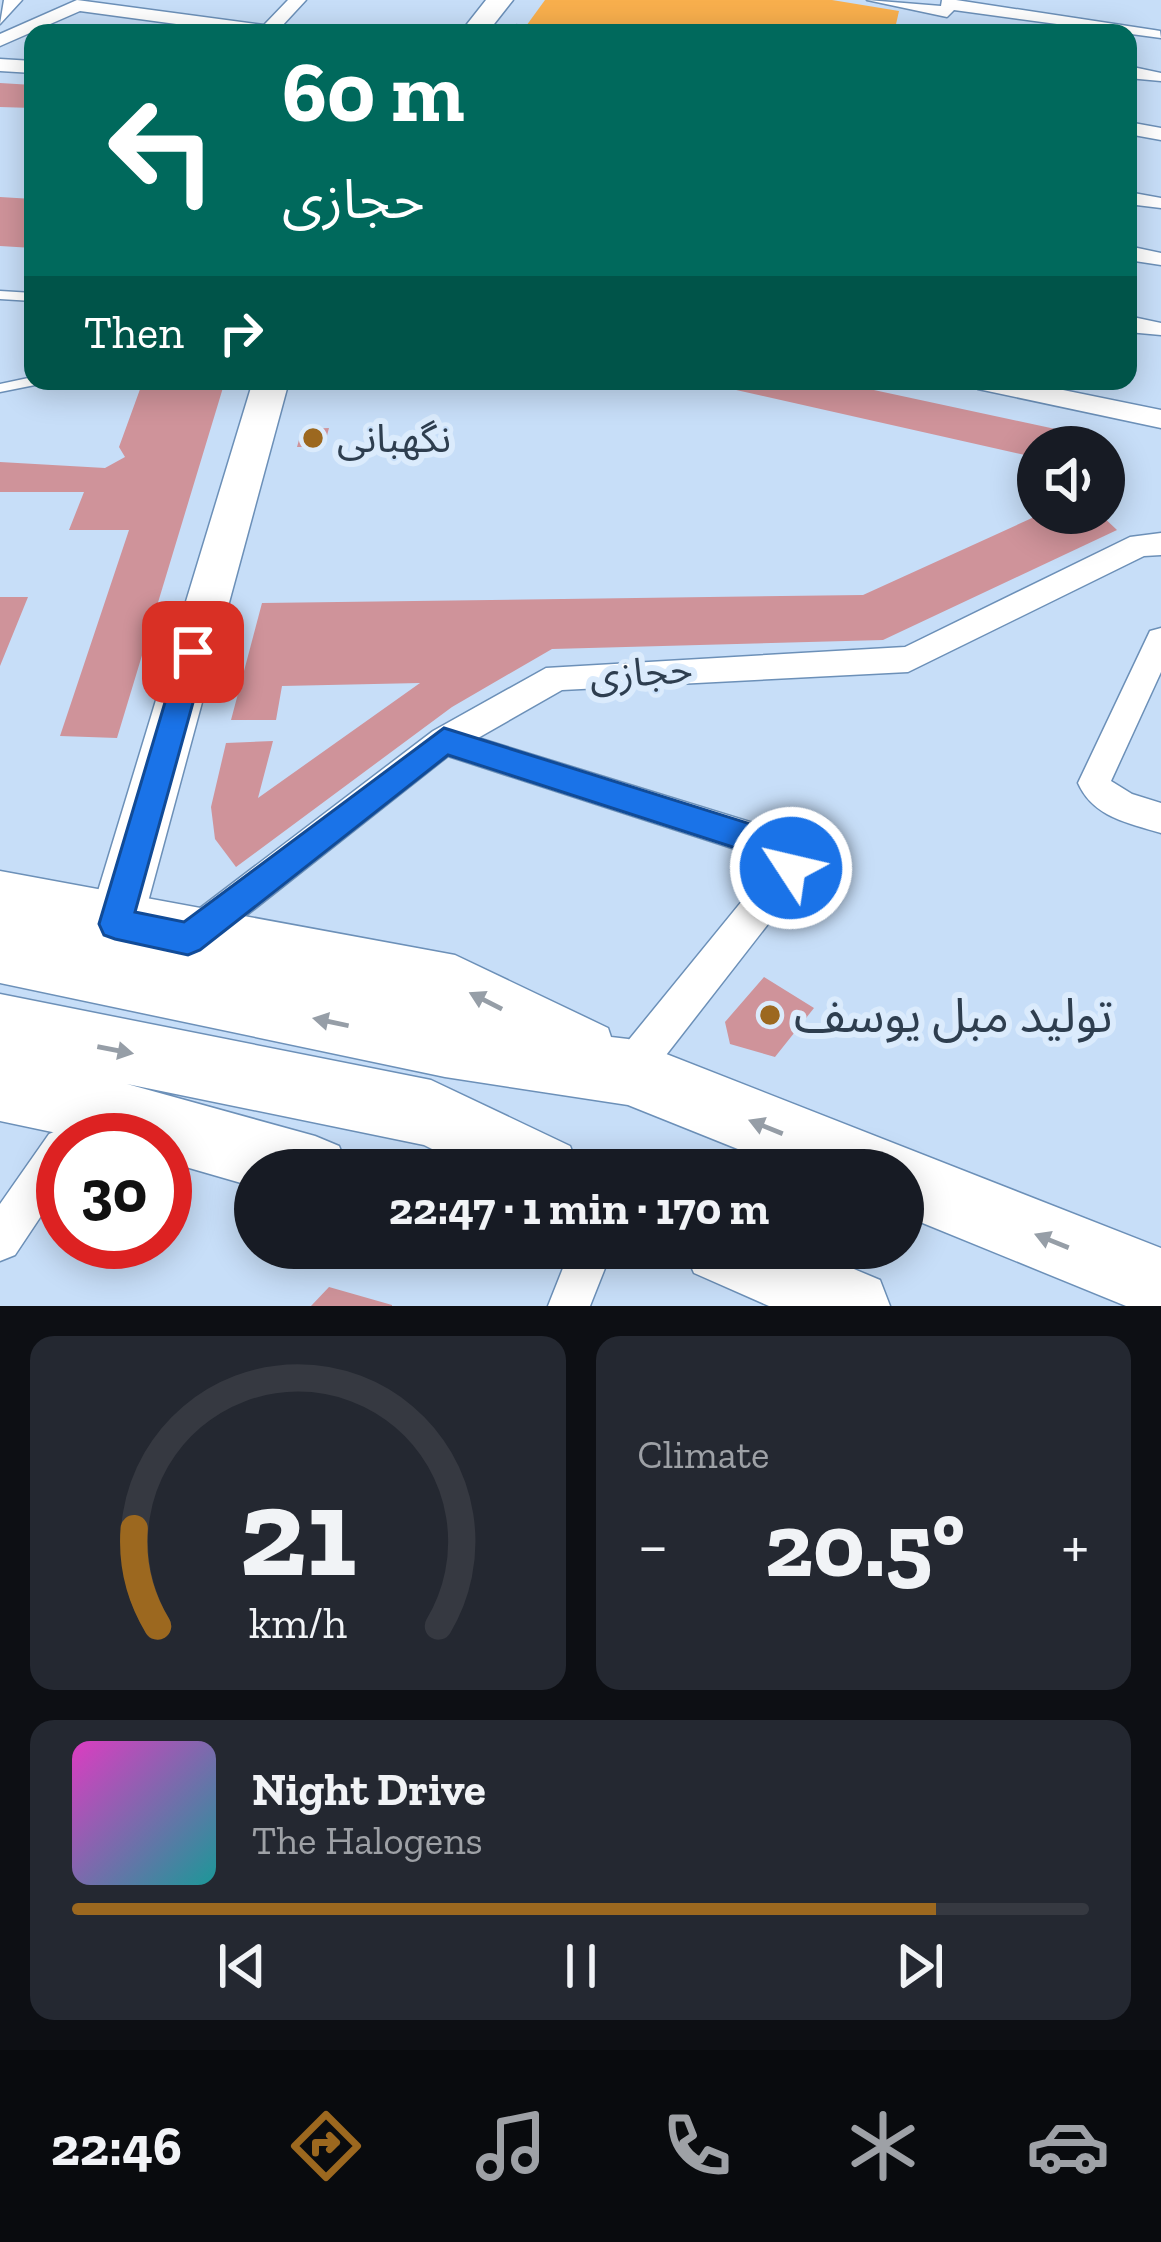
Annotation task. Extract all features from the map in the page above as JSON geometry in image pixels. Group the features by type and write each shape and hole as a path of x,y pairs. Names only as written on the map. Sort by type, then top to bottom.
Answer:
{"main road":[{"path":"0,900 455,986 628,1072 821,1149"},
{"path":"0,953 445,1046 628,1072"},
{"path":"0,1027 431,1113 504,1149"},
{"path":"0,1088 42,1113"},
{"path":"192,1151 234,1157"},
{"path":"924,1189 1161,1284"},
{"path":"767,1269 850,1305"}],"street":[{"path":"0,19 13,0"},
{"path":"876,0 1078,24"},
{"path":"38,24 84,3 223,24"},
{"path":"1137,33 1154,35"},
{"path":"1137,74 1156,77"},
{"path":"1137,200 1157,203"},
{"path":"1137,325 1153,329"},
{"path":"115,924 268,390"},
{"path":"1021,390 1161,419"},
{"name":"حجازی","path":"188,939 444,741 557,677 908,659 1156,543"},
{"path":"1161,640 1094,783 1101,796 1161,818"},
{"path":"444,741 789,854 791,868 628,1072"},
{"path":"0,1240 36,1187"},
{"path":"569,1306 584,1269"}],"shaded area":[{"path":"545,0 832,0 899,11 896,24 528,24"}],"building":[{"path":"0,83 24,84 24,108 0,107"},
{"path":"0,197 24,198 24,247 0,246"},
{"path":"140,390 222,390 117,738 60,736 129,530 69,530 84,492 0,492 0,462 105,468 125,457 119,447"},
{"path":"736,390 874,390 1041,426 1017,426 1017,453"},
{"name":"نگهبانی","path":"329,428 324,447 297,447 302,429"},
{"path":"1017,525 1017,534 1108,534 883,640 552,649 452,707 236,867 215,839 211,807 226,743 273,741 258,798 420,683 282,686 276,720 231,720 262,603 863,595"},
{"path":"0,597 28,597 0,666"},
{"name":"تولید مبل یوسف","path":"764,977 814,1008 775,1057 730,1044 725,1022"},
{"path":"329,1287 392,1305 392,1306 311,1306"}],"place":[{"name":"نگهبانی","path":"313,438"},
{"name":"تولید مبل یوسف","path":"770,1015"}],"route":[{"path":"193,652 115,924 188,939 444,741 779,847 789,854 791,868"}]}
